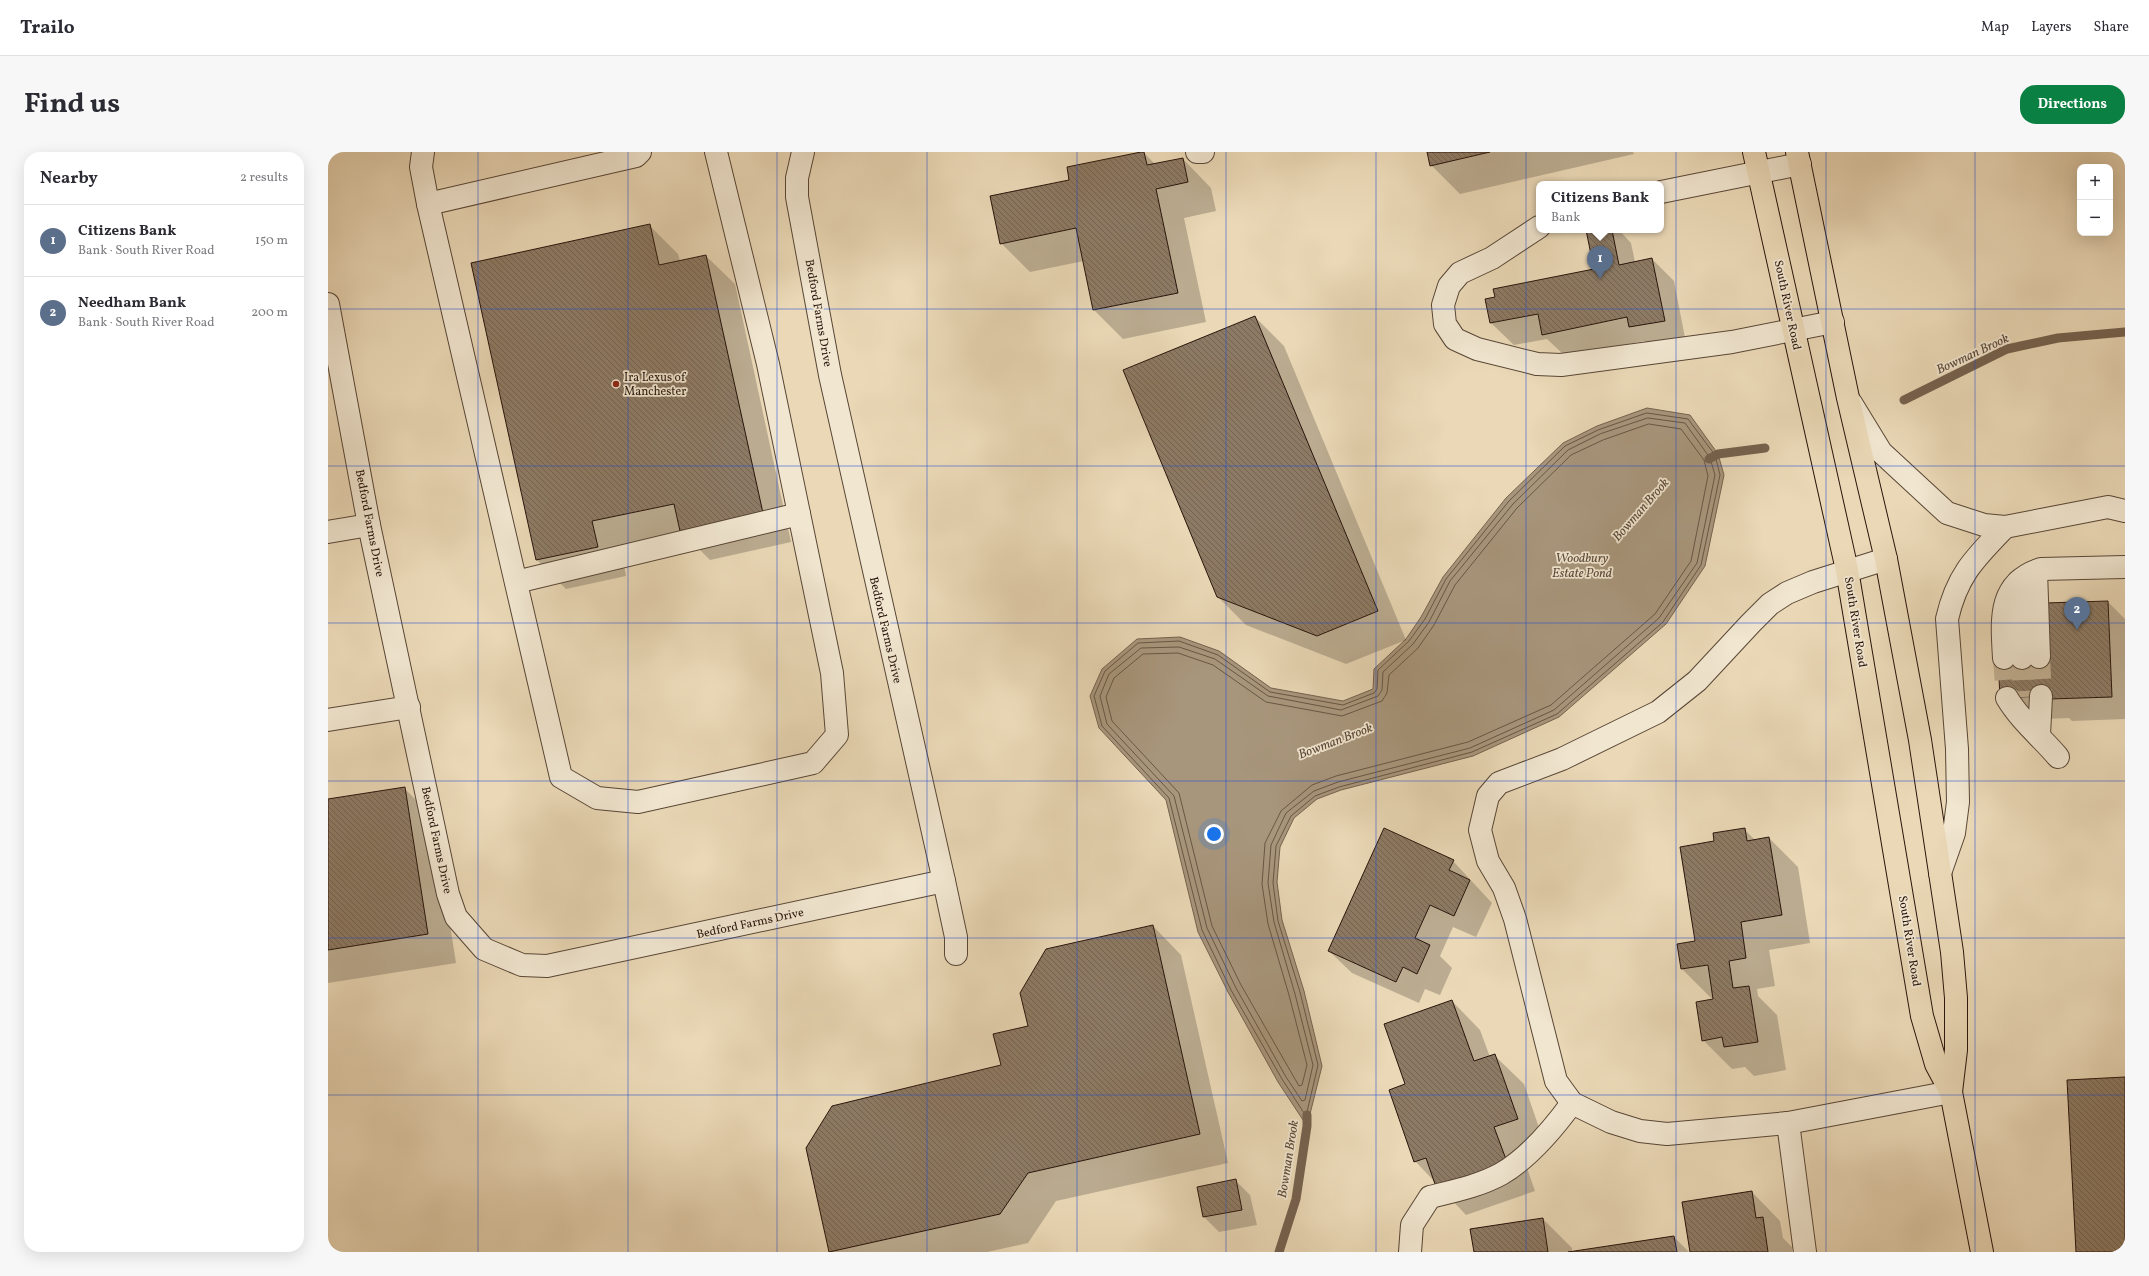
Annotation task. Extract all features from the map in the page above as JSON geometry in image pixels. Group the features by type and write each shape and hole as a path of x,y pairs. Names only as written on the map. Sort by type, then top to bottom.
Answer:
{"main road":[{"name":"South River Road","path":"1798,158 1848,398 1886,559 1920,740 1940,873 1956,998 1956,1050 1951,1092"},
{"name":"South River Road","path":"1757,162 1847,570 1922,1016 1936,1064 1951,1092 1982,1252"}],"street":[{"path":"423,152 421,168 428,204 561,777 597,798 638,802 813,763 837,735 832,673 768,364 716,152"},
{"path":"428,204 636,156 640,152"},
{"name":"Bedford Farms Drive","path":"328,304 369,525 448,894 456,917 484,949 522,965 547,966 944,881 830,375 798,197 798,178 803,152"},
{"path":"1197,152 1203,152"},
{"path":"1664,191 1757,162 1798,158"},
{"path":"1536,229 1492,258 1460,273 1449,286 1443,305 1444,318 1445,324 1455,339 1477,349 1537,364 1561,365 1732,342 1833,322"},
{"path":"1848,398 1881,452 1934,503 1948,513 1984,525 2005,527 2103,508 2125,510"},
{"path":"516,582 799,514"},
{"path":"328,532 369,525"},
{"path":"1940,873 1954,833 1958,802 1957,749 1947,619 1951,600 1958,584 1972,561 2005,527"},
{"path":"1886,559 1847,570 1787,593 1770,604 1697,681 1658,712 1562,759 1499,783 1488,796 1480,830 1488,861 1504,888 1515,919 1556,1081 1572,1103 1611,1122 1640,1131 1667,1134 1788,1123 1951,1092"},
{"path":"2027,576 2022,658 2002,616 2004,606 2027,576 2054,568 2125,566"},
{"path":"2032,728 2024,697 2015,712 2032,728 2058,757"},
{"path":"328,720 409,707"},
{"path":"944,881 956,937 956,954"},
{"path":"1410,1252 1412,1225 1430,1197 1470,1187 1501,1174 1540,1141 1572,1103"},
{"path":"1788,1123 1805,1252"}],"water":[{"name":"Woodbury Estate Pond","path":"1647,408 1690,415 1718,454 1724,475 1705,566 1666,624 1559,717 1473,756 1341,790 1317,799 1294,818 1280,847 1277,882 1282,920 1304,991 1322,1066 1307,1126 1278,1082 1228,992 1198,932 1166,800 1099,728 1090,696 1102,669 1137,639 1180,637 1219,651 1271,688 1343,701 1373,689 1374,669 1406,639 1421,617 1443,577 1506,498 1563,443 1597,426"}],"building":[{"path":"1144,152 1147,165 1183,158 1188,182 1156,189 1178,293 1093,310 1076,228 1000,244 990,196 1069,180 1067,167"},
{"path":"1427,152 1490,152 1430,166"},
{"name":"Ira Lexus of Manchester","path":"650,224 659,265 706,255 763,513 680,531 674,504 592,521 598,547 536,560 471,263"},
{"path":"1587,233 1613,233 1619,265 1652,258 1665,321 1629,327 1627,317 1542,335 1538,314 1490,323 1485,299 1495,297 1493,289 1594,269"},
{"path":"1255,316 1378,611 1317,636 1217,597 1123,370"},
{"path":"2108,601 2112,697 2049,699 2041,696 2000,698 1998,658 2045,603"},
{"path":"405,787 428,934 328,950 328,799"},
{"path":"1384,828 1454,860 1449,870 1470,880 1454,916 1430,905 1415,938 1430,945 1417,974 1403,967 1396,982 1328,951"},
{"path":"1745,828 1747,841 1769,837 1782,915 1741,922 1746,958 1729,961 1733,988 1749,986 1758,1042 1724,1047 1722,1037 1702,1041 1696,1002 1713,999 1708,965 1681,969 1677,944 1695,941 1680,847 1714,841 1713,833"},
{"path":"1153,925 1200,1134 1028,1173 1000,1214 829,1252 806,1148 832,1106 1001,1065 993,1034 1028,1026 1020,993 1046,949"},
{"path":"1452,1000 1474,1061 1495,1054 1518,1119 1494,1127 1507,1162 1436,1187 1426,1158 1414,1162 1389,1090 1405,1084 1384,1024"},
{"path":"2125,1077 2125,1252 2076,1252 2067,1080"},
{"path":"1236,1179 1242,1210 1203,1217 1197,1187"},
{"path":"1752,1191 1756,1218 1763,1217 1768,1252 1690,1252 1682,1202"},
{"path":"1543,1218 1548,1252 1474,1252 1470,1229"},
{"path":"1674,1236 1677,1252 1568,1252"}],"waterway":[{"name":"Bowman Brook","path":"1904,400 2007,349 2058,338 2125,332"},
{"name":"Bowman Brook","path":"1709,459 1718,454 1765,448"},
{"name":"Bowman Brook","path":"1279,1252 1296,1199 1307,1126 1307,1115"}],"tunnel":[{"path":"2039,657 2041,696"},
{"path":"2004,658 2007,698"},
{"path":"2022,658 2024,697"}],"place":[{"name":"Citizens Bank","path":"1600,279"},
{"name":"Ira Lexus of Manchester","path":"616,384"},
{"name":"Needham Bank","path":"2077,630"}]}
